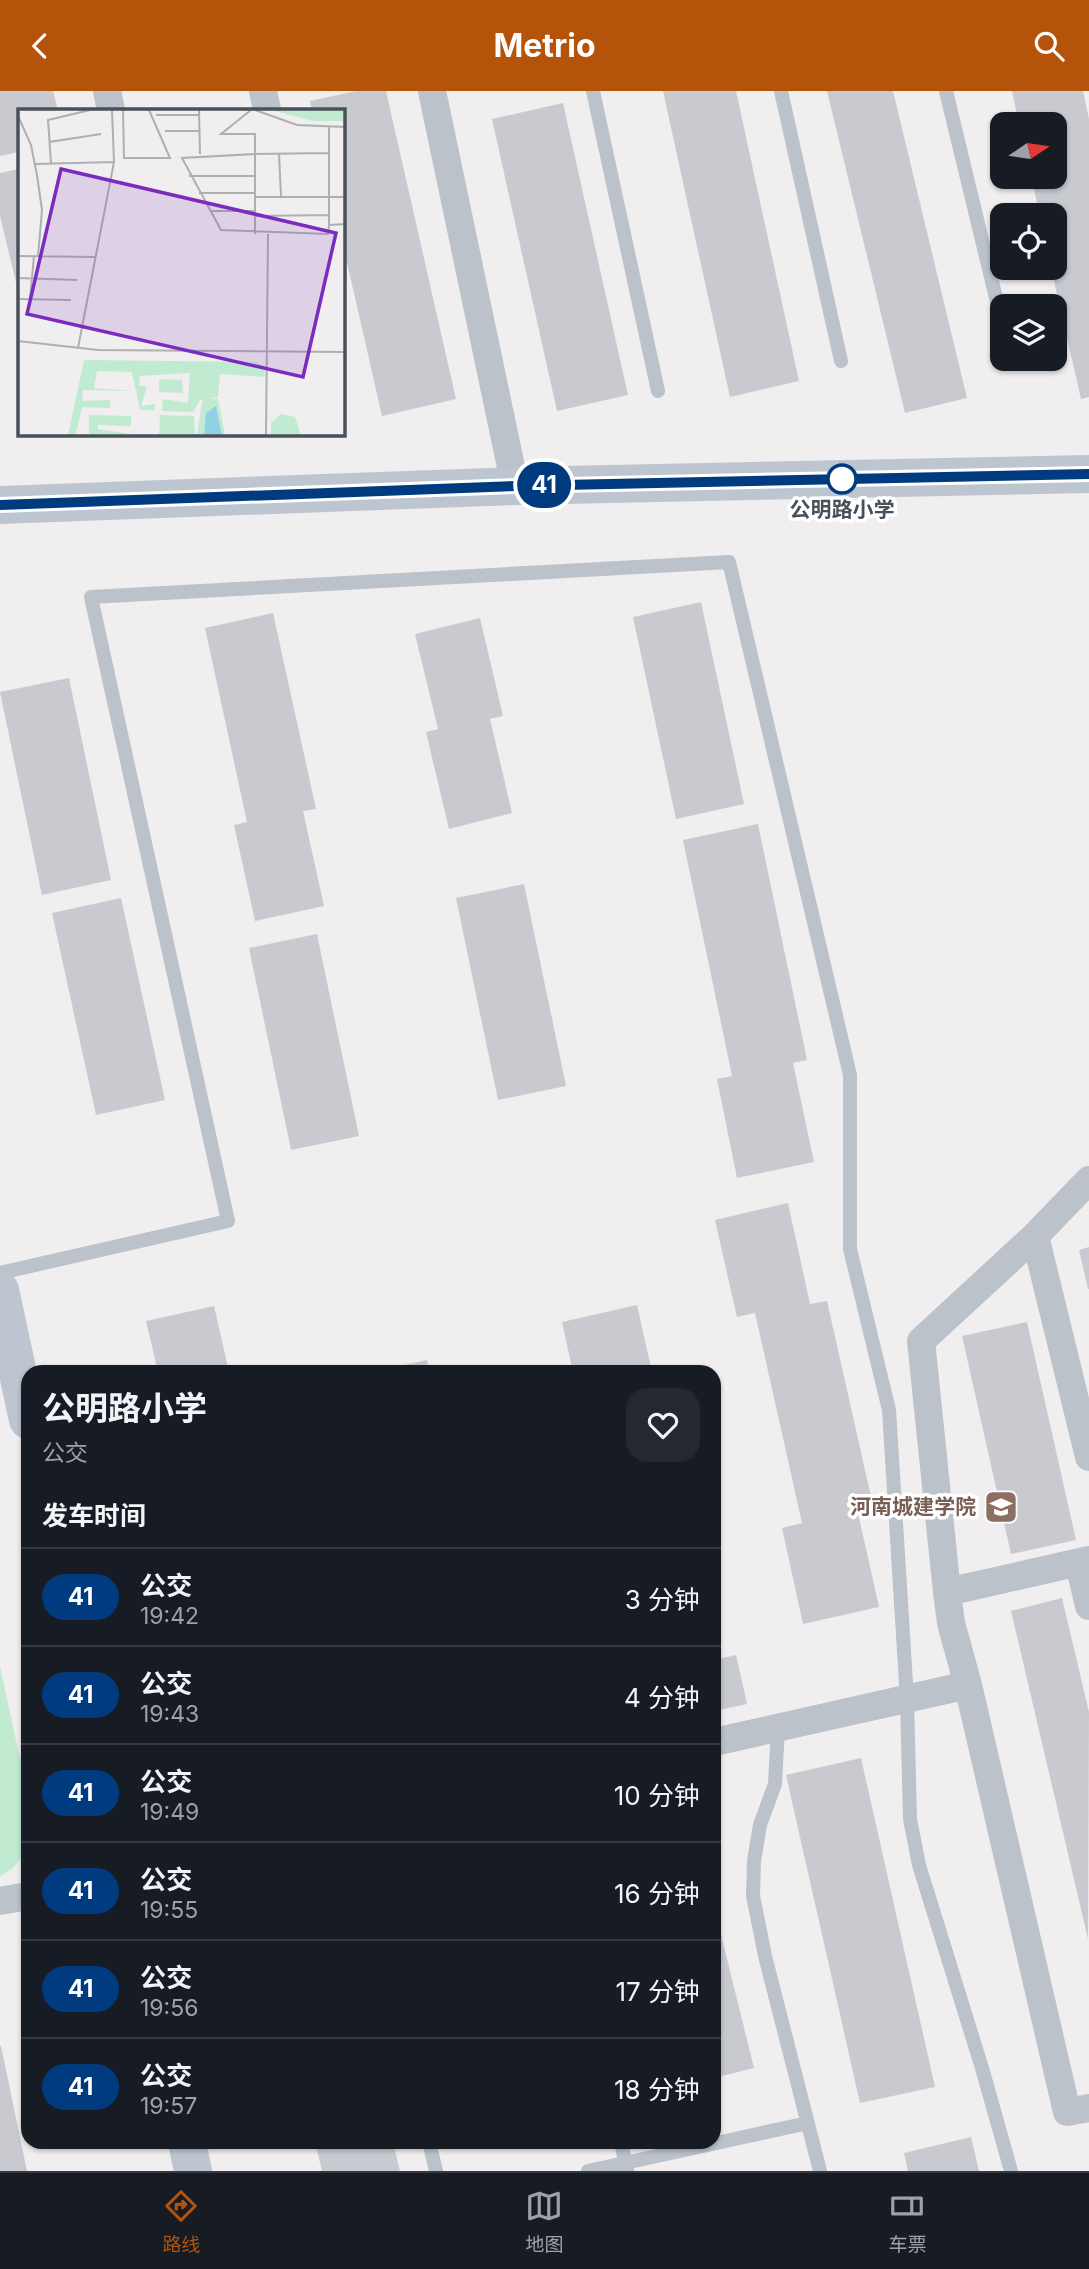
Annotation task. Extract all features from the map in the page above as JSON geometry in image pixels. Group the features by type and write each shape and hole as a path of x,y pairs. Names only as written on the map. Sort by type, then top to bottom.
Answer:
{"street":[{"path":"107,91 111,109"},
{"path":"263,91 267,109"},
{"path":"432,91 515,486"},
{"path":"0,505 515,486 1089,474"},
{"path":"1089,1180 1035,1236 921,1341 951,1623 968,1685 1067,2112 1089,2108"},
{"path":"1035,1236 1089,1457"},
{"path":"0,1290 21,1388"},
{"path":"947,1592 1084,1562 1089,1606"},
{"path":"721,1740 968,1685"},
{"path":"0,1901 21,1897"},
{"path":"188,2149 193,2171"}],"lane":[{"path":"593,91 658,391"},
{"path":"781,91 841,361"},
{"path":"946,91 995,294"},
{"path":"0,1273 228,1221 91,597 729,562 850,1075 850,1249 889,1410 907,1699 910,1819 919,1865 1011,2171"},
{"path":"778,1728 775,1784 760,1825 754,1861 753,1896 765,1956 820,2171"},
{"path":"721,2144 808,2123"},
{"path":"431,2149 436,2171"},
{"path":"623,2149 627,2167"},
{"path":"588,2171 627,2167 701,2149"}],"green space":[{"path":"0,1666 21,1764 21,1858 12,1869 0,1876"}],"building":[{"path":"0,91 53,91 58,109 18,109 18,152 0,156"},
{"path":"356,91 386,91 456,399 382,416 345,254 345,109 312,109 310,101"},
{"path":"663,91 736,91 799,381 730,397"},
{"path":"827,91 893,91 967,398 905,413"},
{"path":"1012,91 1083,91 1089,119 1089,397 1081,399 1067,338 1067,294 1057,294 1054,280 1067,280 1067,203 1037,203 1034,189 1068,189 1068,112 1016,112"},
{"path":"563,103 628,395 557,411 492,119"},
{"path":"18,169 18,291 0,216 0,173"},
{"path":"701,602 744,804 676,819 633,617"},
{"path":"273,613 316,809 303,811 324,906 255,921 234,825 247,822 205,628"},
{"path":"480,618 503,716 490,719 512,813 449,829 426,732 438,729 415,634"},
{"path":"69,678 111,880 42,895 0,692"},
{"path":"758,824 807,1060 793,1063 814,1162 737,1178 717,1079 732,1076 683,840"},
{"path":"524,884 566,1086 498,1100 456,898"},
{"path":"121,898 165,1100 96,1115 52,913"},
{"path":"317,934 359,1136 291,1150 249,948"},
{"path":"788,1203 810,1304 827,1301 874,1510 858,1513 879,1607 803,1624 782,1528 802,1523 755,1313 737,1317 715,1220"},
{"path":"1089,1247 1089,1289 1088,1289 1079,1250"},
{"path":"637,1305 650,1365 571,1365 562,1322"},
{"path":"214,1306 227,1365 156,1365 146,1321"},
{"path":"1027,1322 1076,1540 1011,1554 962,1336"},
{"path":"427,1360 428,1365 404,1365"},
{"path":"1062,1598 1089,1712 1088,1939 1011,1611"},
{"path":"736,1655 747,1704 721,1710 721,1658"},
{"path":"861,1758 935,2087 860,2103 786,1775"},
{"path":"721,1934 754,2068 721,2076"},
{"path":"0,2046 1,2046 27,2171 0,2171"},
{"path":"971,2137 979,2171 908,2171 904,2153"},
{"path":"317,2149 395,2149 400,2171 322,2171"}],"bus line":[{"name":"41","path":"0,505 515,486 1089,474"}],"place":[{"name":"公明路小学","path":"842,479"},
{"name":"河南城建学院","path":"1001,1507"}]}
